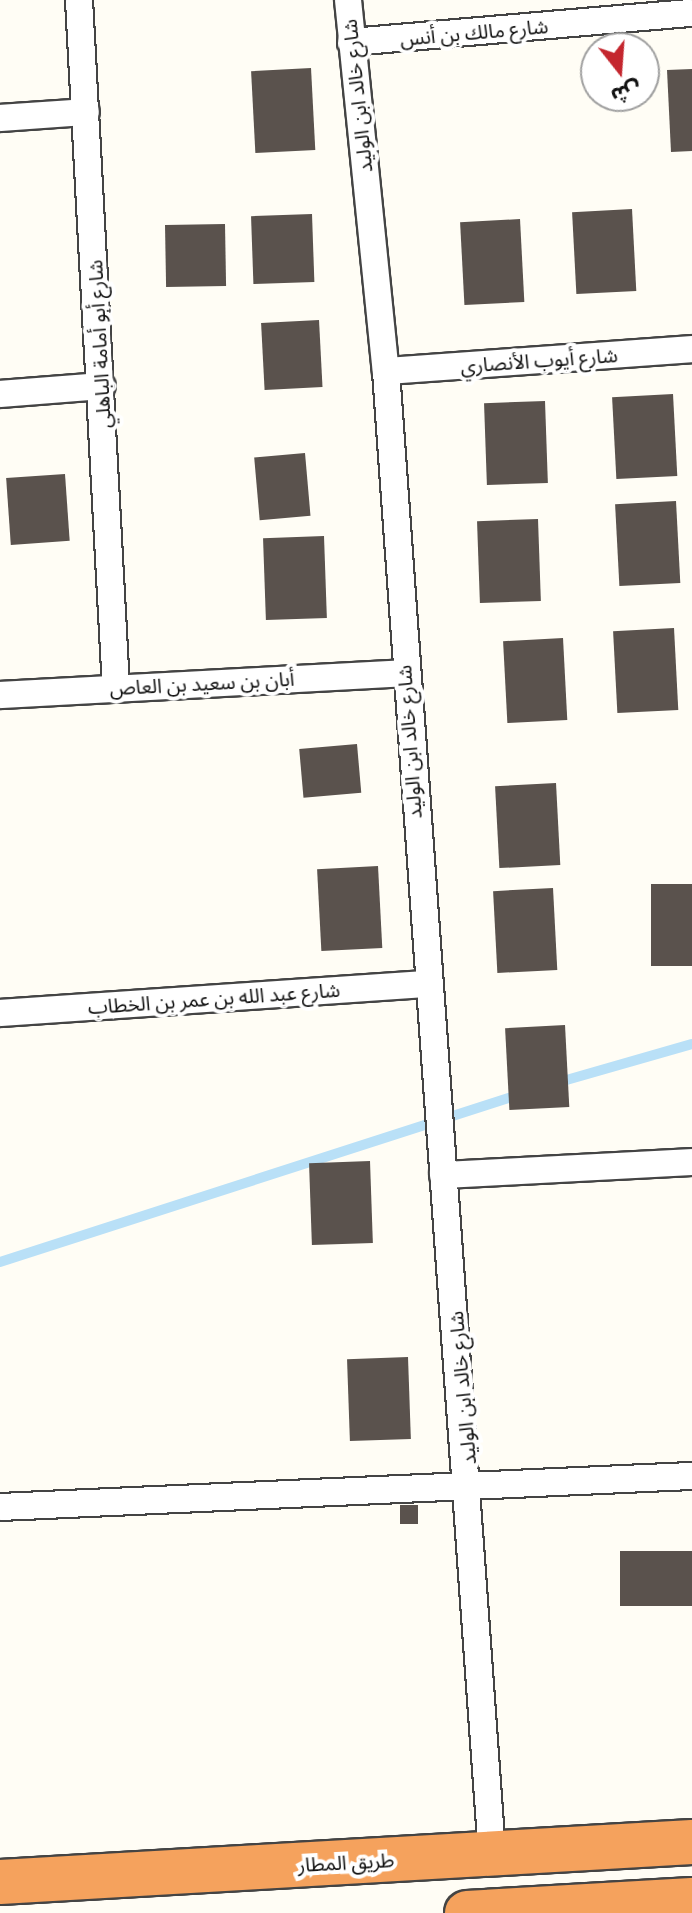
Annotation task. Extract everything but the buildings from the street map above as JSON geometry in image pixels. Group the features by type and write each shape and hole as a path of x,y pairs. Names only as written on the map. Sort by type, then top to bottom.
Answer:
{"highway":[{"name":"طريق المطار","path":"0,1882 692,1842"},
{"path":"538,1909 540,1851"},
{"path":"481,1912 470,1890 483,1854"},
{"path":"467,1913 692,1900"}],"street":[{"name":"شارع أبو أمامة الباهلي","path":"79,0 116,687"},
{"name":"شارع خالد ابن الوليد","path":"348,0 386,371 427,984 471,1484 483,1854"},
{"name":"شارع مالك بن أنس","path":"351,42 692,13"},
{"path":"0,118 86,112"},
{"name":"شارع أيوب الأنصاري","path":"386,371 692,349"},
{"path":"0,394 102,386"},
{"name":"أبان بن سعيد بن العاص","path":"0,695 404,673"},
{"name":"شارع عبد الله بن عمر بن الخطاب","path":"0,1013 427,984"},
{"path":"443,1175 692,1162"},
{"path":"0,1507 692,1476"}],"waterway":[{"path":"556,1083 692,1044"},
{"path":"0,1262 518,1095"}]}
